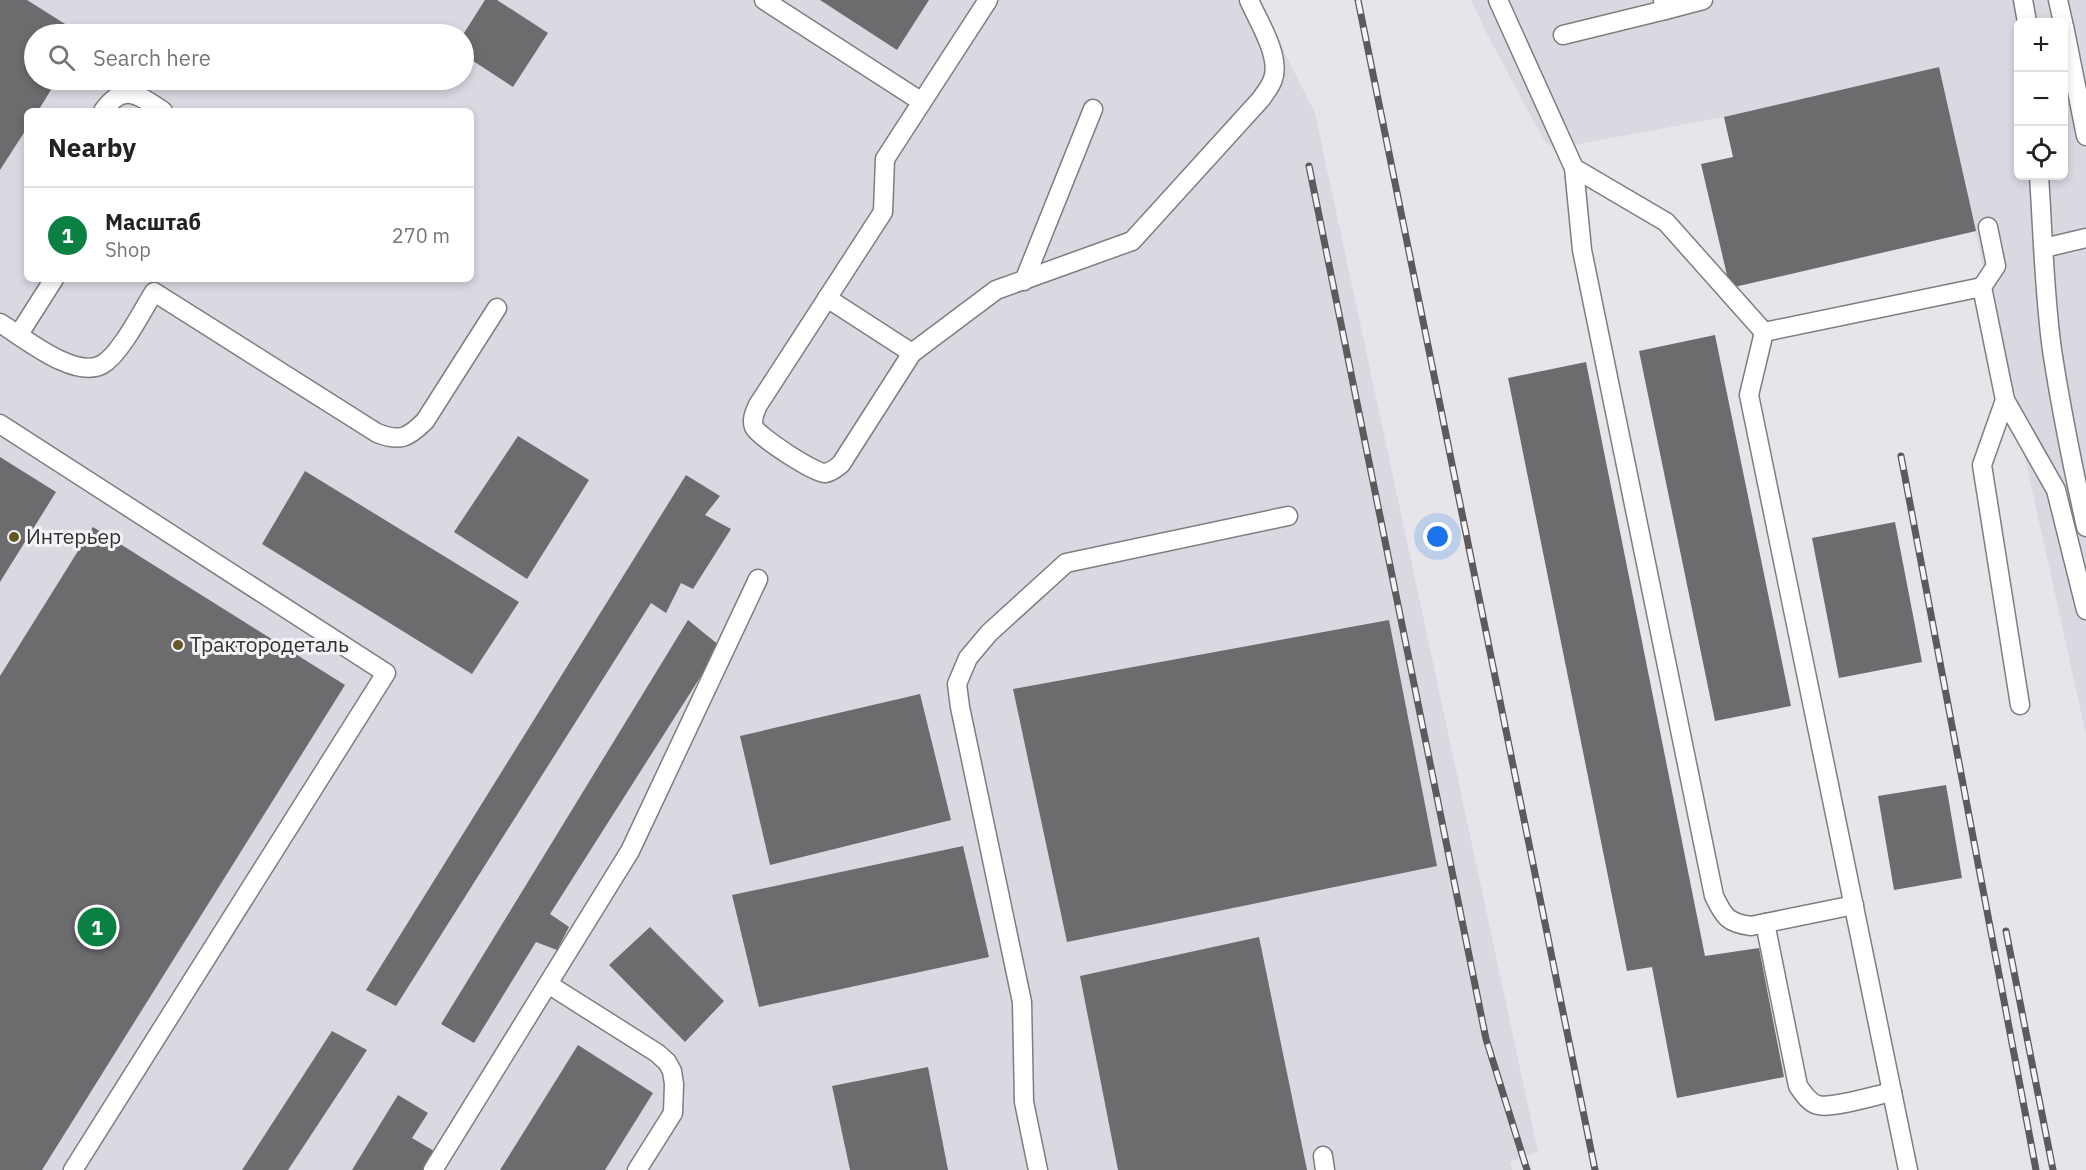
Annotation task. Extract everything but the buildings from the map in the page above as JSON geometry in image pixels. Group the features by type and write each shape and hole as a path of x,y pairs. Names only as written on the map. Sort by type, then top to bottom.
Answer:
{"lane":[{"path":"764,0 922,102"},
{"path":"988,0 885,159 883,212 758,405 753,417 754,428 763,437 803,463 824,473 834,470 841,464 912,353 996,291 1132,241 1261,99 1273,80 1276,65 1249,0"},
{"path":"1498,0 1574,168 1582,250 1714,896 1722,912 1735,924 1751,926 1854,905"},
{"path":"1563,35 1664,5 1703,0"},
{"path":"2023,0 2026,18"},
{"path":"2058,0 2062,18"},
{"path":"2068,48 2086,136"},
{"path":"106,108 117,95 129,92 158,108"},
{"path":"1024,281 1093,109"},
{"path":"1574,168 1666,222 1764,332"},
{"path":"2039,180 2052,350 2066,434 2086,526"},
{"path":"1764,332 1982,287 1996,266 1988,227"},
{"path":"2044,248 2086,238"},
{"path":"18,334 52,282"},
{"path":"0,323 64,363 82,369 102,365 117,350 158,286 377,433 393,439 412,435 425,421 497,308"},
{"path":"1982,287 2005,400 2056,490 2086,610"},
{"path":"827,298 912,353"},
{"path":"1764,332 1749,395 1908,1170"},
{"path":"2005,400 1982,465 2019,705"},
{"path":"0,424 386,673 73,1170"},
{"path":"1038,1170 1024,1102 1022,1002 957,684 968,658 989,633 1066,563 1288,516"},
{"path":"433,1170 630,851 758,579"},
{"path":"1765,923 1798,1086 1806,1097 1817,1106 1892,1092"},
{"path":"548,984 657,1053 667,1062 672,1071 673,1113 637,1170"}],"shaded area":[{"path":"0,0 1258,0 1315,113 1538,1152 1510,1162 1512,1170 0,1170"},
{"path":"1471,0 2086,0 2086,735 1939,67 1724,117 1558,148 1546,143"}],"railway":[{"path":"1358,0 1595,1170"},
{"path":"1309,166 1486,1039 1527,1170"},
{"path":"1901,456 2036,1170"},
{"path":"2006,931 2053,1170"}],"place":[{"name":"Интерьер","path":"14,537"},
{"name":"Трактородеталь","path":"178,645"},
{"name":"Масштаб","path":"97,927"}]}
